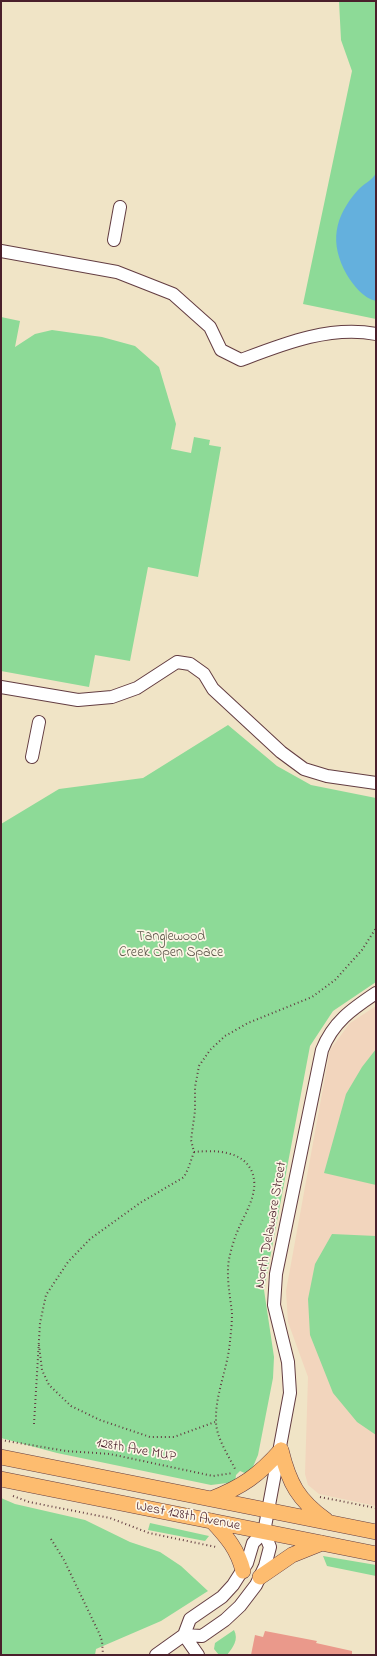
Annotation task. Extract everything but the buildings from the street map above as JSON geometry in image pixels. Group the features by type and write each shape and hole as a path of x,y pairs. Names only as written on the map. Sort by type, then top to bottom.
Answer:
{"main road":[{"path":"211,1499 233,1490 251,1480 266,1467 281,1450"},
{"path":"281,1450 286,1471 295,1489 306,1504 330,1523"},
{"name":"West 128th Avenue","path":"1,1457 376,1532"},
{"name":"West 128th Avenue","path":"1,1478 376,1554"},
{"path":"212,1521 234,1546 243,1571"},
{"path":"260,1577 292,1555 322,1543"}],"street":[{"path":"114,240 120,207"},
{"path":"1,251 117,272 173,294 210,327 221,350 241,360 281,344 340,330 360,330 376,334"},
{"path":"1,688 78,700 112,697 137,688 177,662 190,664 204,674 213,689 281,752 304,769 327,776 376,783"},
{"path":"32,757 39,722"},
{"name":"North Delaware Street","path":"184,1635 202,1636 225,1620 246,1599 260,1577 270,1548 264,1532 290,1403 288,1362 274,1305 274,1285 317,1068 322,1050 333,1028 346,1014 376,993"},
{"name":"North Delaware Street","path":"156,1655 184,1635 190,1619 222,1598 243,1571 253,1543 264,1532"},
{"path":"184,1635 198,1655"}],"path":[{"path":"34,1424 40,1323 46,1295 68,1262 90,1239 114,1220 184,1177 194,1152 191,1140 195,1112 195,1087 199,1066 210,1050 225,1036 248,1023 312,997 335,980 362,950 376,928"},
{"path":"194,1152 222,1151 246,1162 252,1173 254,1186 250,1203 237,1231 229,1259 228,1274 232,1314 230,1343 217,1401 216,1422 219,1436 237,1472 240,1475"},
{"path":"39,1340 42,1370 50,1385 71,1406 100,1420 150,1437 174,1437 216,1422"},
{"name":"128th Ave MUP","path":"1,1440 66,1451 110,1454 213,1476 237,1472"},
{"path":"10,1495 28,1502 110,1518 149,1533 218,1547"},
{"path":"314,1495 376,1508"},
{"path":"51,1539 64,1560 99,1634 102,1641 103,1655"}],"shaded area":[{"path":"376,1006 376,1506 319,1494 308,1485 305,1474 308,1377 288,1322 286,1291 330,1050 350,1023"}],"green space":[{"path":"339,1 376,1 376,319 303,304 352,71 341,40"},
{"path":"1,317 20,321 15,347 35,334 52,330 102,337 135,346 159,367 176,424 171,449 191,453 194,437 210,440 209,445 221,447 198,577 148,567 130,661 95,655 89,687 1,671"},
{"name":"Tanglewood Creek Open Space","path":"228,725 277,766 311,785 376,798 376,982 333,1011 310,1046 264,1290 274,1357 273,1378 258,1455 252,1469 247,1474 240,1471 236,1475 235,1482 211,1485 57,1453 1,1438 1,824 59,789 143,778"},
{"path":"376,1049 376,1185 324,1173 346,1094 362,1067"},
{"path":"332,1234 376,1236 376,1435 357,1422 333,1393 310,1335 308,1299 315,1264"},
{"path":"1,1498 15,1504 85,1520 130,1542 160,1552 181,1566 208,1591 161,1621 96,1649 95,1655 1,1655"},
{"path":"150,1523 209,1536 205,1541 148,1530"},
{"path":"323,1556 376,1565 376,1576 327,1566"},
{"path":"234,1630 236,1640 233,1646 227,1655 219,1655 214,1649 215,1643"}],"water":[{"path":"376,173 376,301 363,294 347,275 341,263 336,241 339,220 344,210 358,190"}]}
